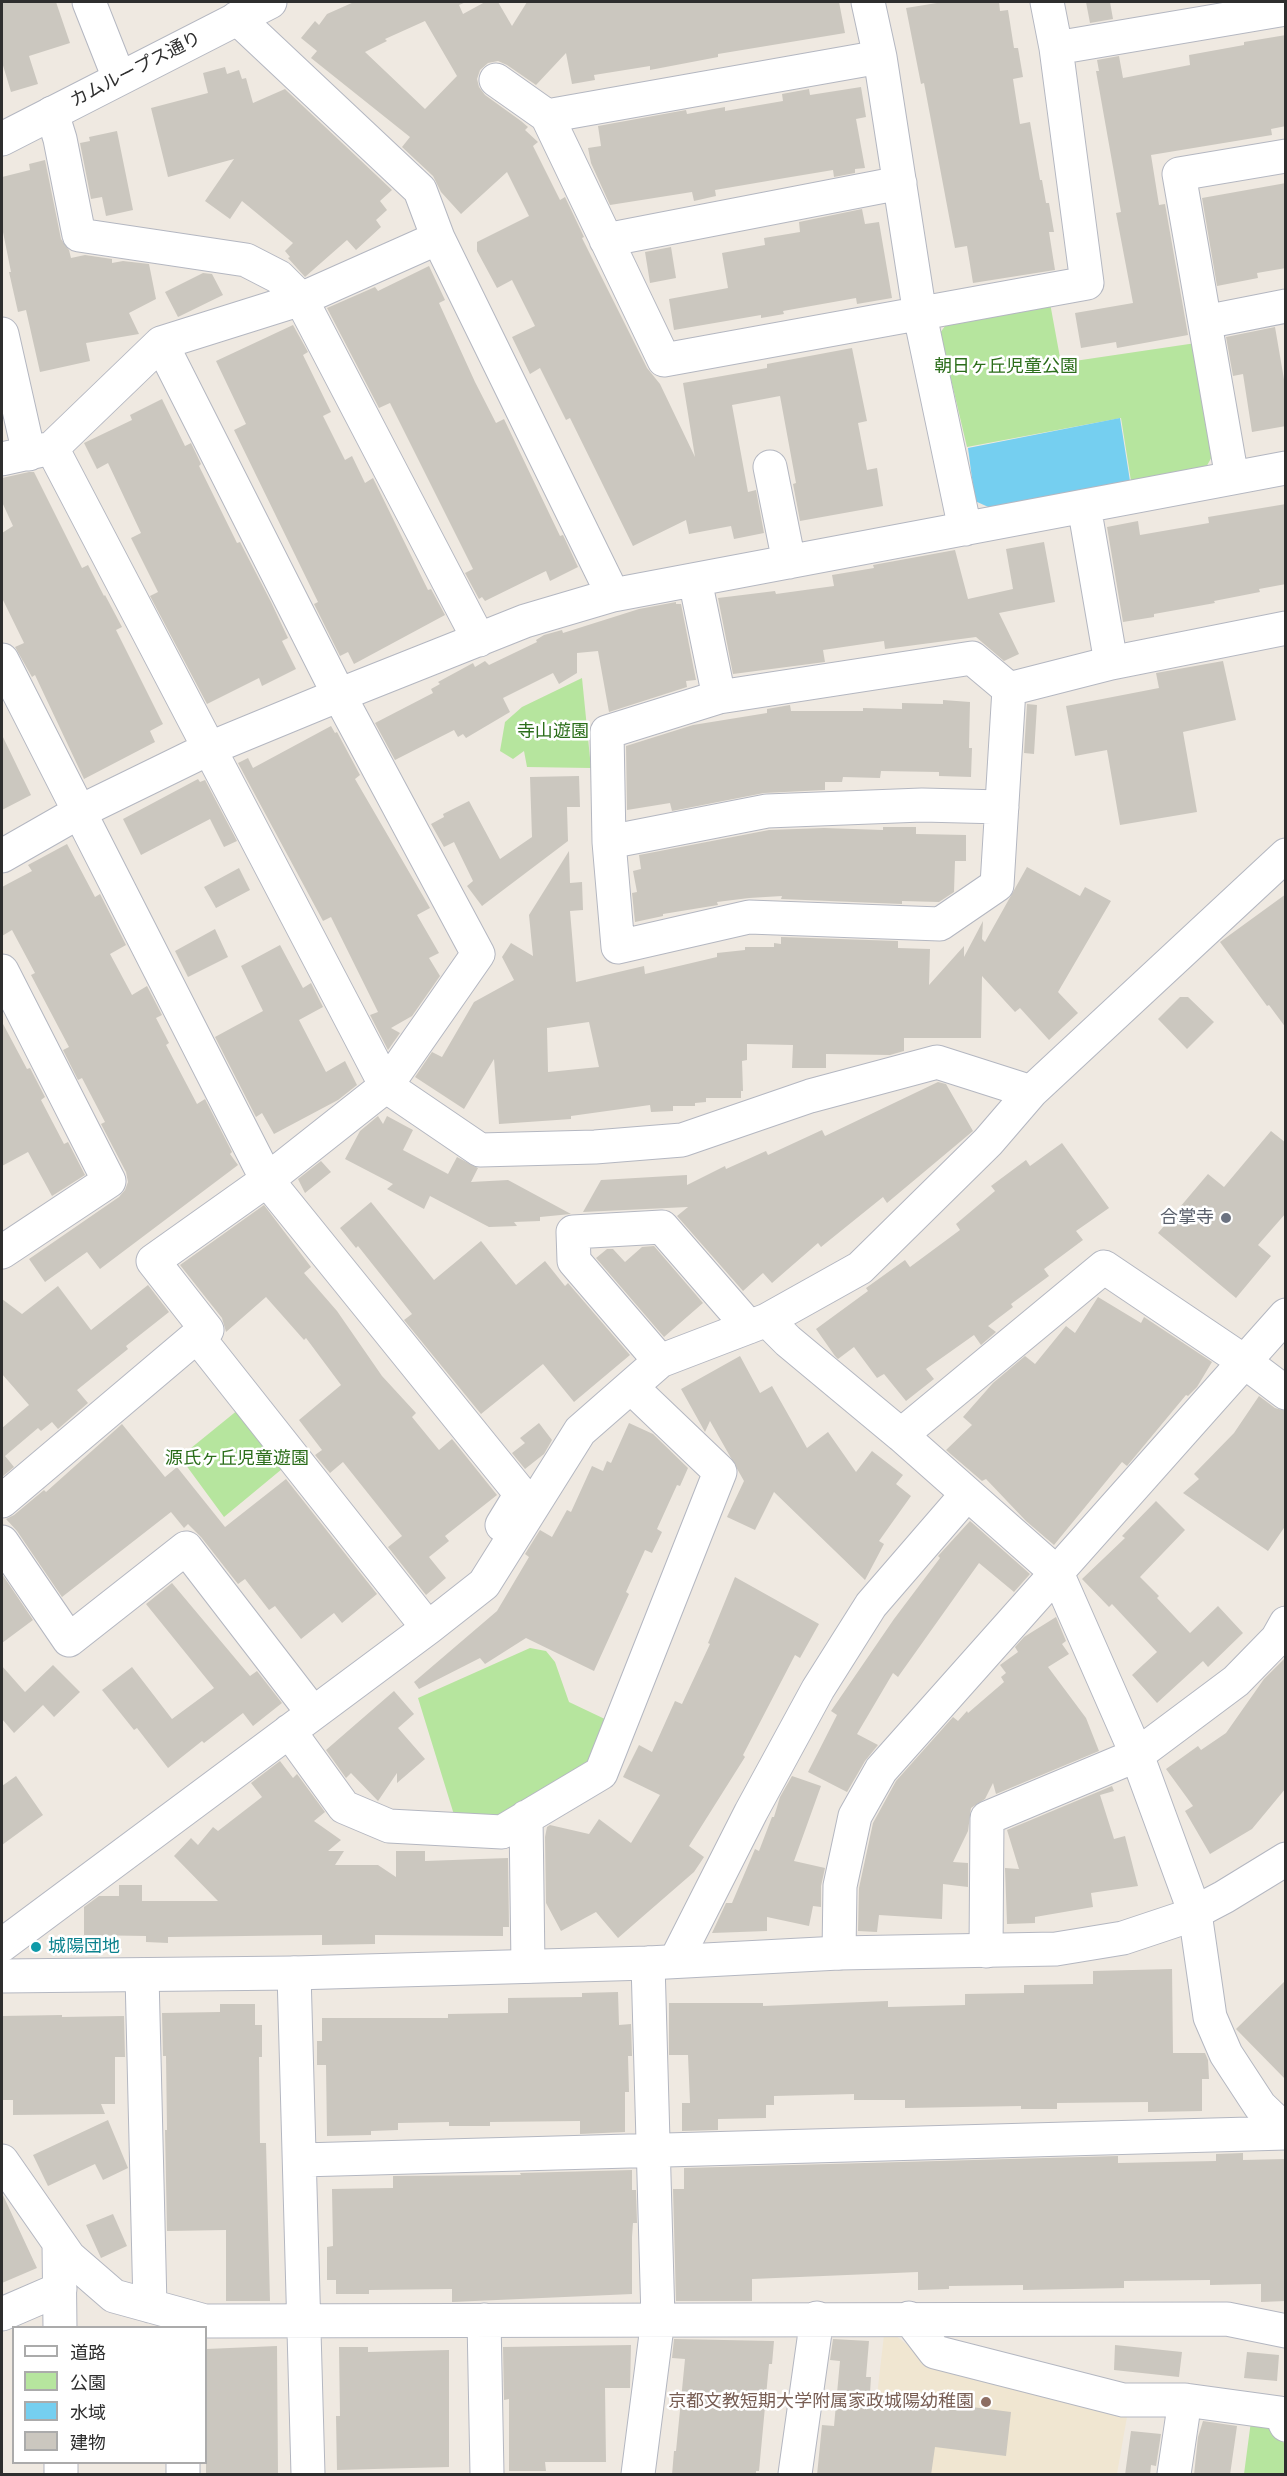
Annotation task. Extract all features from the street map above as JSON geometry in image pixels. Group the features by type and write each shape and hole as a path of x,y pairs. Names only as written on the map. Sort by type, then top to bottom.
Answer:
{"street":[{"path":"89,2 119,78"},
{"name":"カムループス通り","path":"2,139 270,2"},
{"path":"868,2 880,57 920,315 965,529"},
{"path":"496,80 547,116 664,360 1087,283 1056,48 1047,2"},
{"path":"1056,48 1286,9"},
{"path":"237,18 420,190 438,238 613,595"},
{"path":"547,116 880,57"},
{"path":"52,112 60,139 79,234 246,260 279,277 301,299 479,639"},
{"path":"1232,478 1179,174 1286,156"},
{"path":"606,240 900,183"},
{"path":"27,453 161,343 301,299 438,238"},
{"path":"1205,322 1286,306"},
{"path":"2,334 27,453 208,750 386,1086 480,1150 595,1147 682,1140 810,1096 937,1062 1031,1092"},
{"path":"2,1501 207,1330 153,1261 267,1180 386,1086 478,954 339,694 161,343"},
{"path":"770,467 789,562"},
{"path":"2,856 80,812 208,750 339,694 525,621 613,595 1286,468"},
{"path":"1084,506 1111,663"},
{"path":"695,580 719,697"},
{"path":"1009,689 1111,663 1286,628"},
{"path":"972,658 1009,689 997,885 940,924 749,917 618,946 609,842 607,732 719,697 972,658"},
{"path":"2,660 267,1180 521,1494 438,1620"},
{"path":"609,842 767,811 922,805 1002,807"},
{"path":"2,1945 484,1584 580,1431 660,1361 758,1323 860,1268 988,1142 1031,1092 1286,855"},
{"path":"2,971 109,1181 2,1252"},
{"path":"660,1361 574,1261 573,1232 662,1227 758,1323 788,1341 901,1435 1057,1573 1137,1755 1195,1913 1210,2017 1226,2054 1260,2106 1286,2132"},
{"path":"901,1435 1104,1267 1245,1362 1286,1393"},
{"path":"839,1953 840,1886 855,1816 881,1770 1286,1315"},
{"path":"197,1336 438,1620"},
{"path":"2,1542 69,1640 186,1548 301,1722 344,1807 389,1826 502,1832 601,1773 720,1472 632,1387"},
{"path":"638,2475 658,2319 653,2151 662,1961 751,1812 824,1679 871,1605 967,1494"},
{"path":"986,1951 987,1818 1137,1755 1236,1681 1277,1640 1286,1623"},
{"path":"526,1817 528,1966"},
{"path":"2,1976 294,1973 839,1953 1056,1949 1123,1938 1195,1913 1285,1862"},
{"path":"294,1973 306,2321 308,2475"},
{"path":"142,1975 168,2316"},
{"path":"301,2160 1286,2132"},
{"path":"2,2161 69,2257 114,2296 168,2316 205,2321 817,2318 1227,2319 1286,2331"},
{"path":"59,2243 60,2326"},
{"path":"4,2308 60,2289"},
{"path":"795,2475 817,2318"},
{"path":"909,2318 935,2352 1123,2400 1185,2400 1280,2413 1286,2425"},
{"path":"484,2320 487,2475"},
{"path":"1174,2475 1185,2400"}],"shaded area":[{"name":"京都文教短期大学附属家政城陽幼稚園","path":"884,2335 895,2335 927,2361 1128,2411 1117,2474 868,2474"}],"green space":[{"name":"朝日ヶ丘児童公園","path":"1050,303 1061,363 1196,343 1215,451 1204,471 1131,481 1121,418 967,447 940,333 948,322"},
{"name":"寺山遊園","path":"582,678 591,768 527,767 524,751 513,759 500,751 505,722 522,707"},
{"name":"源氏ヶ丘児童遊園","path":"244,1405 288,1464 224,1517 180,1457"},
{"path":"530,1648 546,1651 555,1662 569,1702 609,1721 592,1766 499,1823 455,1818 418,1698"},
{"path":"1251,2421 1263,2423 1280,2433 1285,2446 1285,2474 1244,2474"}],"water":[{"path":"1120,418 1130,481 995,510 975,501 968,448"}],"building":[{"path":"2,2 56,2 70,43 29,56 38,84 11,92 2,62"},
{"path":"354,2 466,2 459,5 463,14 485,2 498,2 512,26 527,2 839,2 845,33 718,54 718,57 650,70 650,66 594,75 595,80 572,84 566,53 536,85 498,61 488,63 480,70 477,79 485,95 528,127 525,130 538,142 533,146 560,200 565,197 584,237 582,238 647,368 660,384 695,457 683,383 767,368 767,364 852,348 867,421 858,423 867,470 877,468 883,506 800,521 793,484 796,483 780,396 732,405 748,492 756,490 764,533 734,539 731,526 689,534 686,520 633,546 570,418 566,420 540,368 530,374 512,337 535,326 512,280 497,288 477,251 477,242 529,216 507,172 461,214 441,192 433,176 402,147 410,137 311,58 317,51 301,38 315,21 319,25 327,14","holes":["425,21 457,76 425,109 365,52 387,41 385,39"]},
{"path":"943,2 999,2 1000,11 1008,10 1014,48 1018,48 1023,77 1013,79 1020,124 1030,122 1040,180 1042,180 1046,203 1049,203 1054,232 1049,232 1055,270 973,283 967,246 955,248 924,83 921,84 906,8"},
{"path":"1086,2 1110,2 1113,19 1090,23"},
{"path":"1286,35 1286,126 1271,129 1272,135 1151,155 1159,205 1165,204 1188,335 1117,348 1116,342 1081,348 1075,313 1133,303 1116,213 1121,212 1096,71 1099,71 1097,60 1119,56 1123,78 1190,65 1189,55"},
{"path":"225,67 227,74 239,70 242,79 246,78 253,103 285,89 392,190 380,201 387,210 376,220 381,227 356,250 347,240 305,277 288,258 290,257 285,251 293,243 242,201 230,219 205,201 234,159 168,177 151,108 208,93 203,73"},
{"path":"861,87 866,117 856,119 865,168 855,169 855,173 834,177 833,170 715,190 716,196 694,201 692,192 610,205 591,163 588,148 601,146 598,126 686,110 687,114 725,107 725,111 783,101 782,94 809,89 810,95"},
{"path":"117,131 133,210 106,216 102,197 91,199 80,143 90,141 89,137"},
{"path":"45,160 61,239 69,250 71,258 85,255 112,259 112,263 123,261 149,264 156,299 129,313 139,334 86,343 90,361 40,372 26,310 18,312 9,272 11,272 2,227 2,177 30,170 29,164"},
{"path":"1286,183 1286,268 1257,273 1258,278 1217,286 1202,198"},
{"path":"862,209 865,224 879,222 892,298 857,304 856,298 783,311 784,314 761,318 761,315 674,330 669,299 728,288 722,253 765,245 764,238 800,232 799,222"},
{"path":"671,247 676,278 650,283 645,252"},
{"path":"429,266 445,300 439,303 475,382 496,423 504,419 560,536 563,535 578,567 550,581 546,571 485,601 482,597 479,599 465,573 473,569 390,403 379,408 327,308 375,287 378,291"},
{"path":"203,273 212,274 223,295 178,317 165,292"},
{"path":"293,325 308,352 303,355 331,412 323,416 345,460 352,456 365,483 373,478 428,590 431,589 445,615 354,664 348,652 340,656 314,604 318,602 234,430 246,424 216,361"},
{"path":"1275,327 1286,391 1286,426 1252,432 1243,374 1233,376 1226,337"},
{"path":"162,399 185,446 191,443 201,464 199,466 237,543 240,542 271,602 288,638 282,641 296,669 262,686 259,678 207,704 150,596 158,592 131,538 141,533 108,463 97,469 84,443 132,420 130,415"},
{"path":"34,472 82,568 88,565 105,595 122,627 116,630 163,724 150,731 155,742 84,779 35,675 32,677 15,647 24,643 2,598 2,533 13,526 2,502 2,478"},
{"path":"1286,504 1286,584 1259,589 1260,592 1214,601 1215,603 1123,622 1107,527 1138,521 1140,535 1209,523 1208,517"},
{"path":"1044,542 1055,602 999,613 1019,654 1004,661 976,637 885,649 884,641 823,650 825,662 733,674 718,598 775,591 776,594 834,586 832,575 955,550 968,599 1013,589 1006,549"},
{"path":"676,602 676,604 681,604 696,680 686,681 687,687 609,712 598,651 577,653 577,673 559,684 553,673 503,698 510,712 466,738 463,734 458,737 454,730 395,760 375,723 433,693 431,689 440,684 438,682 473,663 475,667 485,661 489,665 537,642 536,640 544,635 562,630 563,633 639,609"},
{"path":"1223,661 1236,720 1183,732 1197,812 1120,825 1107,750 1075,756 1066,706 1159,688 1156,673"},
{"path":"943,700 970,702 971,777 939,776 939,772 881,771 880,778 843,777 842,782 825,782 825,790 764,793 672,811 670,803 627,810 626,746 693,725 767,713 767,709 790,705 791,711 863,711 863,708 902,709 902,703 943,704"},
{"path":"1027,704 1037,705 1034,754 1024,753"},
{"path":"331,726 335,733 337,732 360,775 355,779 430,908 417,915 439,953 429,958 440,976 412,1016 391,1028 400,1033 388,1050 370,1015 378,1012 331,917 323,921 238,763 248,758 253,768"},
{"path":"2,735 31,795 2,810"},
{"path":"579,776 580,807 567,807 568,841 482,906 467,886 473,881 454,842 444,847 431,824 444,817 443,814 469,801 500,859 532,837 530,777"},
{"path":"198,779 200,782 205,780 237,841 224,847 210,819 141,855 123,819"},
{"path":"883,827 916,827 916,834 966,835 966,861 955,861 954,892 939,902 902,901 902,904 781,899 782,896 749,898 717,902 718,905 663,914 663,916 635,922 632,893 637,892 633,871 641,869 639,855 769,830 824,828 883,830"},
{"path":"67,844 95,897 100,894 126,945 110,954 132,995 147,986 162,1015 156,1018 169,1043 166,1045 197,1104 205,1099 232,1152 230,1154 238,1165 100,1269 87,1252 45,1282 29,1259 119,1197 128,1182 126,1172 101,1124 105,1122 82,1078 78,1080 63,1050 69,1047 31,975 35,973 12,930 2,936 2,887 32,871 28,865"},
{"path":"569,851 570,883 582,882 583,910 570,911 576,982 644,966 645,974 717,957 717,953 745,950 745,947 774,947 774,943 781,944 781,937 898,941 898,948 930,949 929,985 964,946 964,957 983,921 982,939 985,942 1027,867 1080,896 1085,887 1111,901 1058,992 1078,1013 1049,1040 1020,1008 1015,1012 982,976 981,1038 904,1038 904,1051 890,1055 826,1054 826,1068 792,1068 793,1045 747,1044 747,1060 742,1061 743,1091 741,1091 741,1098 706,1098 706,1102 695,1103 695,1106 673,1106 673,1111 651,1112 650,1105 571,1116 571,1119 499,1124 494,1059 464,1109 415,1077 432,1052 442,1057 474,1002 514,980 502,957 511,943 533,956 529,915","holes":["589,1022 599,1067 548,1072 547,1028"]},
{"path":"239,868 250,890 216,908 204,887"},
{"path":"1286,894 1286,1028 1220,942"},
{"path":"215,929 228,957 188,977 175,951"},
{"path":"280,945 303,988 311,983 323,1007 299,1020 326,1072 345,1061 357,1085 338,1100 274,1134 262,1113 256,1117 215,1037 263,1011 241,966"},
{"path":"1180,997 1188,997 1214,1022 1187,1049 1158,1019"},
{"path":"2,1022 45,1097 41,1100 64,1144 68,1142 85,1175 52,1196 28,1152 2,1166"},
{"path":"938,1082 946,1084 973,1131 887,1203 883,1197 821,1247 818,1243 772,1283 763,1273 743,1291 677,1216 688,1207 583,1212 601,1180 687,1175 687,1185 725,1166 726,1169 766,1151 768,1155 822,1130 825,1136"},
{"path":"378,1116 383,1124 387,1116 413,1130 403,1150 448,1174 457,1157 478,1168 471,1182 508,1180 571,1214 540,1217 540,1221 514,1222 517,1226 489,1227 430,1196 424,1209 387,1189 393,1184 345,1159 360,1131"},
{"name":"合掌寺","path":"1271,1131 1286,1143 1286,1213 1258,1245 1271,1256 1236,1298 1158,1233 1208,1174 1224,1187"},
{"path":"1062,1143 1109,1208 1076,1231 1083,1240 1044,1269 1049,1276 1011,1304 1013,1307 988,1326 996,1332 981,1345 974,1335 926,1369 934,1379 906,1401 884,1374 877,1378 854,1347 838,1359 835,1356 816,1329 868,1291 866,1288 905,1260 910,1267 960,1230 956,1224 995,1191 991,1186 1026,1160 1030,1166"},
{"path":"321,1161 331,1172 305,1193 298,1179"},
{"path":"371,1202 434,1280 481,1241 516,1285 545,1261 565,1286 568,1283 630,1355 574,1402 543,1364 481,1414 404,1320 412,1314 358,1246 356,1248 340,1228"},
{"path":"264,1205 311,1267 304,1273 337,1311 382,1376 416,1413 412,1417 439,1450 452,1439 497,1495 445,1536 449,1541 429,1557 446,1578 426,1595 388,1547 402,1536 343,1462 330,1473 315,1455 322,1450 299,1420 341,1385 306,1338 304,1340 266,1297 226,1332 222,1318 180,1265"},
{"path":"654,1246 703,1303 664,1337 596,1258 607,1249 613,1249 625,1262 642,1247"},
{"path":"148,1285 169,1312 126,1346 128,1349 77,1390 88,1403 58,1429 52,1422 41,1431 38,1428 5,1456 14,1467 2,1477 2,1428 29,1405 2,1374 2,1299 22,1314 58,1286 91,1330"},
{"path":"1098,1297 1141,1323 1144,1317 1212,1362 1197,1387 1188,1396 1186,1395 1127,1466 1122,1462 1054,1545 1026,1521 986,1479 982,1481 946,1450 972,1425 963,1417 993,1383 1025,1356 1035,1364 1066,1326 1075,1333"},
{"path":"740,1356 760,1393 772,1386 807,1448 828,1432 856,1472 872,1451 903,1475 896,1484 911,1496 879,1541 884,1544 865,1580 774,1492 755,1530 727,1517 744,1481 710,1421 705,1432 681,1389"},
{"path":"1259,1396 1275,1408 1286,1411 1286,1525 1268,1551 1183,1493 1199,1479 1194,1474 1234,1433"},
{"path":"539,1423 552,1440 544,1454 525,1469 512,1453 525,1443 520,1438"},
{"path":"629,1423 653,1434 688,1468 680,1486 677,1485 657,1529 662,1532 652,1553 645,1550 626,1592 629,1594 594,1671 526,1638 485,1664 480,1658 419,1689 414,1682 497,1611 529,1557 525,1554 540,1530 552,1537 567,1510 571,1512 592,1466 603,1471 607,1461 611,1463"},
{"path":"122,1424 165,1477 177,1467 225,1527 286,1479 377,1594 342,1623 334,1613 301,1639 275,1606 269,1610 245,1579 238,1584 201,1537 188,1524 184,1528 171,1512 62,1597 17,1531 6,1519 44,1490 46,1492"},
{"path":"1156,1501 1185,1530 1140,1577 1190,1633 1218,1606 1243,1633 1208,1667 1203,1661 1157,1703 1132,1675 1157,1652 1112,1604 1109,1607 1082,1579 1125,1538 1122,1536"},
{"path":"970,1521 1030,1574 1014,1592 979,1563 898,1677 893,1673 857,1734 878,1745 865,1761 847,1792 808,1772 837,1715 831,1711 894,1619 940,1558 938,1556"},
{"path":"2,1574 33,1620 2,1643"},
{"path":"735,1577 819,1624 800,1658 795,1655 743,1755 745,1757 689,1846 704,1857 694,1872 618,1938 596,1912 561,1931 546,1903 545,1837 547,1827 550,1825 589,1834 599,1819 631,1843 660,1795 623,1777 639,1745 652,1752 675,1701 682,1704 710,1644 708,1643"},
{"path":"172,1583 250,1676 257,1671 282,1703 253,1726 243,1713 168,1768 137,1728 134,1730 102,1690 132,1667 172,1719 214,1688 146,1604"},
{"path":"1056,1617 1066,1641 1062,1644 1069,1654 1048,1667 1086,1718 1099,1751 996,1794 993,1783 985,1799 971,1808 968,1831 953,1862 968,1863 968,1887 943,1884 942,1919 879,1915 877,1932 858,1931 859,1888 873,1823 896,1781 953,1717 958,1721 967,1711 968,1713 1004,1682 1001,1677 1006,1673 1000,1665 1018,1652 1015,1647 1024,1637"},
{"path":"1286,1657 1286,1788 1252,1829 1210,1854 1185,1811 1193,1806 1166,1769 1198,1746 1201,1750 1226,1733 1264,1679"},
{"path":"53,1665 80,1692 54,1717 43,1705 14,1733 2,1719 2,1666 25,1692"},
{"path":"394,1691 414,1714 398,1728 425,1759 397,1783 397,1773 378,1801 351,1773 346,1778 326,1750"},
{"path":"280,1761 293,1778 297,1774 325,1812 314,1821 341,1840 328,1851 344,1851 335,1865 378,1865 396,1877 396,1851 425,1851 425,1861 508,1858 509,1927 503,1927 503,1936 375,1935 375,1944 322,1945 322,1935 168,1937 168,1943 146,1942 146,1936 84,1935 84,1907 99,1896 119,1896 119,1885 142,1885 142,1901 218,1901 174,1856 191,1838 198,1845 213,1827 218,1831 262,1797 251,1783"},
{"path":"16,1776 43,1815 2,1845 2,1786"},
{"path":"792,1776 821,1786 794,1861 825,1868 821,1886 821,1907 813,1906 809,1926 767,1917 767,1931 712,1933 726,1903 732,1903 755,1849 759,1851 780,1797"},
{"path":"1112,1786 1114,1791 1100,1795 1114,1839 1125,1836 1138,1886 1091,1893 1093,1907 1035,1917 1035,1923 1007,1924 1005,1868 1019,1869 1007,1830"},
{"path":"1172,1969 1173,2053 1205,2053 1208,2060 1209,2079 1202,2079 1202,2111 1148,2112 1148,2102 1057,2103 1057,2109 1021,2109 1021,2106 905,2108 905,2100 854,2100 854,2094 774,2096 774,2105 766,2105 766,2118 718,2119 718,2130 682,2131 682,2103 690,2103 688,2055 669,2055 669,2003 763,2003 763,2006 888,2001 888,2007 965,2005 965,1994 1024,1993 1024,1985 1093,1984 1093,1971"},
{"path":"1286,1980 1286,2080 1236,2029"},
{"path":"618,1992 619,2025 631,2024 632,2056 628,2056 629,2092 625,2092 625,2132 580,2134 580,2121 490,2122 490,2126 449,2126 449,2122 398,2123 398,2130 371,2131 371,2135 327,2136 326,2065 317,2065 317,2041 322,2041 322,2018 448,2018 448,2014 508,2013 508,1998 582,1997 582,1993"},
{"path":"220,2004 255,2004 255,2025 262,2025 262,2057 259,2057 260,2143 266,2143 270,2301 226,2301 226,2230 167,2231 166,2056 163,2056 162,2013 220,2012"},
{"path":"62,2015 62,2017 124,2016 125,2057 115,2057 115,2104 101,2104 105,2114 13,2115 13,2100 2,2100 2,2016"},
{"path":"108,2120 128,2168 103,2180 95,2164 48,2186 33,2155"},
{"path":"1243,2153 1243,2160 1286,2159 1286,2301 1261,2302 1261,2284 1210,2285 1210,2280 1124,2281 1124,2288 1023,2290 1023,2285 949,2286 949,2289 918,2290 918,2272 752,2279 752,2301 676,2301 673,2189 684,2189 684,2168 1118,2156 1118,2163 1216,2161 1216,2154"},
{"path":"632,2170 632,2190 636,2190 637,2223 633,2223 632,2237 632,2294 452,2302 452,2289 369,2290 369,2294 336,2294 336,2280 327,2280 327,2247 333,2246 332,2189 393,2188 393,2176 521,2175 520,2173"},
{"path":"2,2193 37,2268 2,2283"},
{"path":"113,2214 127,2246 101,2258 86,2225"},
{"path":"674,2339 774,2341 772,2364 769,2364 759,2471 756,2471 756,2475 672,2475 685,2359 672,2358"},
{"path":"833,2339 869,2341 866,2377 871,2377 870,2394 1011,2412 1006,2456 935,2447 931,2475 817,2475 822,2425 834,2426 840,2361 830,2360"},
{"path":"631,2345 630,2388 605,2388 606,2462 545,2462 546,2471 509,2471 509,2399 504,2400 503,2347"},
{"path":"1115,2345 1182,2352 1179,2377 1114,2370"},
{"path":"277,2346 278,2475 206,2475 207,2349"},
{"path":"339,2347 368,2347 368,2352 449,2350 449,2467 337,2470 336,2416 340,2416"},
{"path":"1247,2352 1279,2355 1277,2381 1244,2378"},
{"path":"1203,2421 1237,2426 1230,2475 1194,2475 1198,2437"},
{"path":"1131,2431 1161,2434 1156,2466 1151,2465 1150,2475 1125,2475"}],"place":[{"name":"合掌寺","path":"1226,1218"},
{"name":"城陽団地","path":"36,1947"},
{"name":"京都文教短期大学附属家政城陽幼稚園","path":"986,2402"}]}
